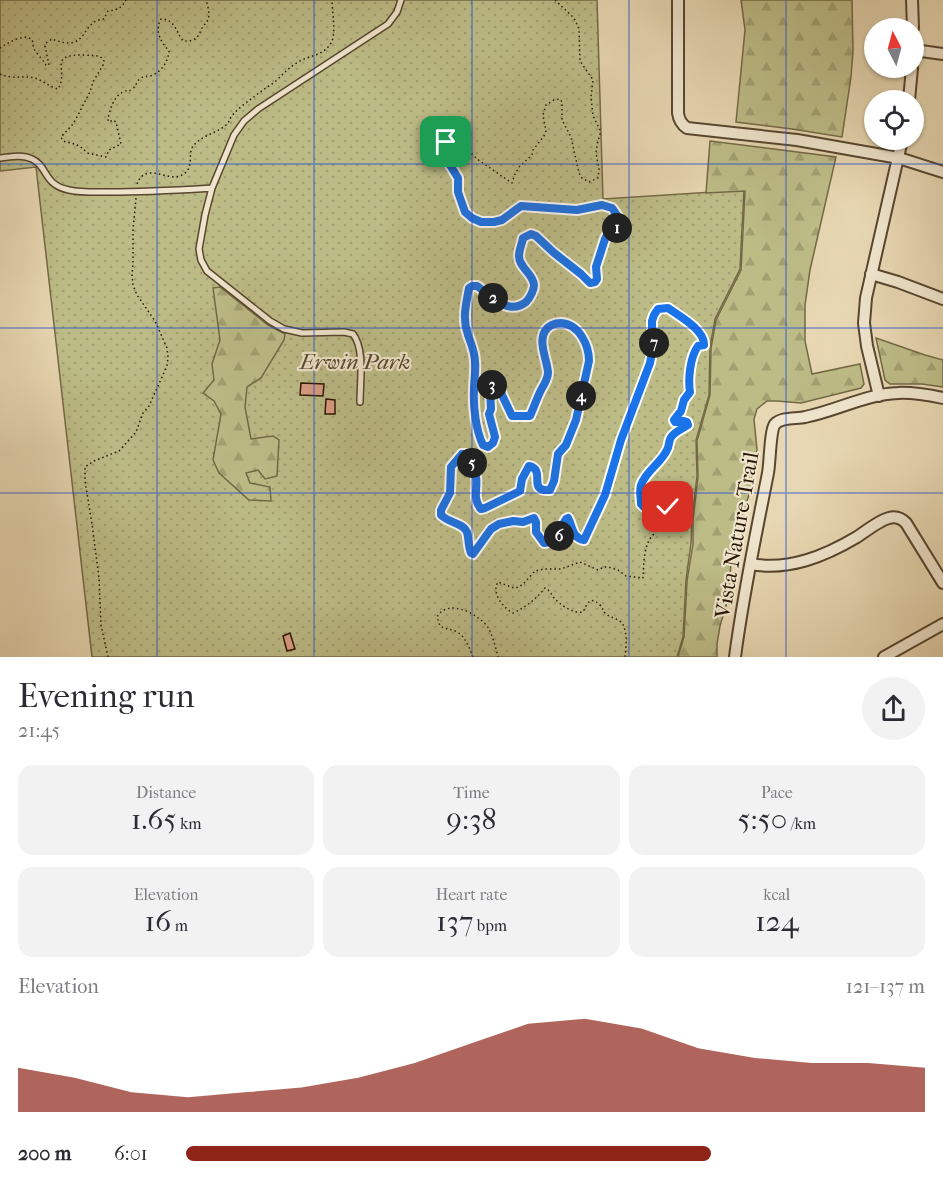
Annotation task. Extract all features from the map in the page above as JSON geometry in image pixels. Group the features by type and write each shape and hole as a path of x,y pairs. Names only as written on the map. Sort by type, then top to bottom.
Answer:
{"street":[{"path":"678,0 678,113 682,124 687,128 797,140 898,158 943,172"},
{"path":"912,0 913,18"},
{"path":"924,51 943,54"},
{"path":"900,150 866,298 864,323 867,346 879,396 897,393 943,398"},
{"path":"871,274 943,299"},
{"name":"Vista Nature Trail","path":"735,657 770,463 773,426 777,422 807,417 879,396"},
{"path":"751,564 770,566 808,560 845,544 888,518 898,518 906,523 943,583"},
{"path":"884,657 943,624"}],"lane":[{"path":"360,402 359,349 353,334 344,332 302,333 284,329 270,321 207,271 201,260 199,249 212,188 234,135 244,121 258,109 382,28 393,18 401,0"},
{"path":"0,158 21,156 32,159 40,165 52,182 69,190 137,192 212,188"}],"path":[{"path":"0,48 13,40 30,39 35,50 46,65 49,65 46,42 52,39 71,44 81,39 91,24 97,20 104,20 108,11 118,10 126,0"},
{"path":"0,74 35,78 58,89 62,75 61,62 64,59 75,55 101,57 104,60 103,65 90,92 73,124 61,137 63,141 78,145 87,153 106,157 110,150 121,144 116,122 108,120 111,107 118,95 131,90 136,86 138,80 157,73 167,60 169,51 160,39 159,22 166,20 171,22 183,41 195,39 208,21 206,0"},
{"path":"108,657 101,625 99,578 85,467 119,451 136,432 143,413 163,379 168,357 167,348 155,321 137,295 132,276 137,184 143,175 148,173 172,176 184,174 190,164 190,150 194,144 225,126 240,109 288,69 302,60 318,56 325,51 332,41 334,32 332,0"},
{"path":"555,0 574,18 579,29 580,61 593,80 591,97 593,116 600,130 596,153 598,178 589,182 582,178 571,137 562,120 560,99 546,105 543,115 546,131 544,136 533,150 532,155 519,167 512,183 477,159 464,146 446,142 440,143 439,147 458,178 458,192 465,212 481,222 502,220 521,206 577,210 602,205 612,208 620,224 605,239 596,267 595,282 587,281 531,234 523,238 519,255 534,285 525,302 515,307 508,306 495,300 477,286 469,288 464,317 475,359 474,408 483,445 488,447 493,443 495,437 489,414 491,409 490,388 494,382 499,383 512,416 530,416 547,380 542,337 548,327 558,323 569,324 573,327 583,338 589,353 589,361 576,420 566,445 558,454 554,481 550,490 542,490 538,487 536,468 529,466 522,479 520,491 481,509 476,502 476,479 471,457 469,454 462,454 451,467 450,493 441,510 441,515 466,530 469,550 473,554 491,529 499,524 513,521 523,522 534,518 536,532 544,543 551,542 559,536 563,523 568,518 576,536 584,540 605,495 621,440 650,363 654,341 652,331 654,315 658,309 668,308 693,326 704,339 704,345 698,346 695,351 689,384 690,392 674,420 675,422 687,422 688,425 669,439 669,447 658,464 645,477 640,488 641,504 644,507 671,508 661,528 652,535 647,544 643,578 626,576 608,567 598,570 580,562 561,569 535,571 524,583 514,588 498,582 495,587 500,601 506,609 513,613 537,598 545,588 548,588 555,599 576,612 583,612 589,601 595,602 604,612 622,624 626,634 625,657"},
{"path":"472,657 465,639 458,632 440,626 437,617 439,612 448,608 458,608 479,619 489,629 498,657"}],"green space":[{"name":"Erwin Park","path":"0,0 597,0 603,199 744,190 740,269 715,319 710,347 709,395 696,440 697,476 686,580 683,637 677,657 92,657 36,167 0,171"},
{"path":"741,0 852,0 853,51 842,137 736,122 745,30"},
{"path":"710,141 836,157 810,270 805,305 805,341 812,374 860,364 864,384 861,388 801,403 767,401 757,409 754,419 757,450 750,492 732,544 729,595 720,626 717,657 678,657 684,637 687,581 693,544 698,477 697,441 710,395 711,348 716,320 741,270 745,191 706,193"},
{"path":"220,287 268,325 285,334 284,340 261,378 247,387 245,407 251,439 273,436 279,440 277,476 265,479 258,470 246,473 250,483 270,487 271,501 249,500 219,473 213,460 221,414 214,401 203,393 214,380 212,364 220,340 213,288"},
{"path":"876,338 943,360 943,387 922,384 890,384 885,380"}],"building":[{"path":"301,383 324,384 323,396 300,395"},
{"path":"326,399 335,400 335,414 325,414"},
{"path":"290,633 295,649 287,651 283,636"}],"route":[{"path":"446,142 440,143 439,147 458,178 461,203 465,212 472,218 481,222 494,222 502,220 521,206 577,210 602,205 612,208 620,224 605,239 596,267 595,282 587,281 536,236 528,234 523,238 519,260 534,285 530,297 525,302 515,307 508,306 495,300 477,286 469,288 464,317 475,359 474,408 483,445 488,447 493,443 495,437 489,414 491,409 490,388 494,382 499,383 512,416 530,416 547,380 542,337 548,327 558,323 569,324 578,331 589,353 589,361 576,420 570,438 558,454 553,486 550,490 546,491 538,487 536,468 529,466 522,479 520,491 481,509 476,502 476,479 471,457 469,454 462,454 451,467 450,493 441,510 441,515 466,530 469,550 473,554 491,529 499,524 513,521 523,522 534,518 536,532 544,543 551,542 559,536 563,523 568,518 576,536 584,540 605,495 621,440 650,363 654,341 652,331 654,315 658,309 663,308 668,308 693,326 705,342 695,351 689,384 690,392 674,420 675,422 687,422 688,425 669,439 669,447 658,464 645,477 640,488 641,504 644,507 668,507"}]}
